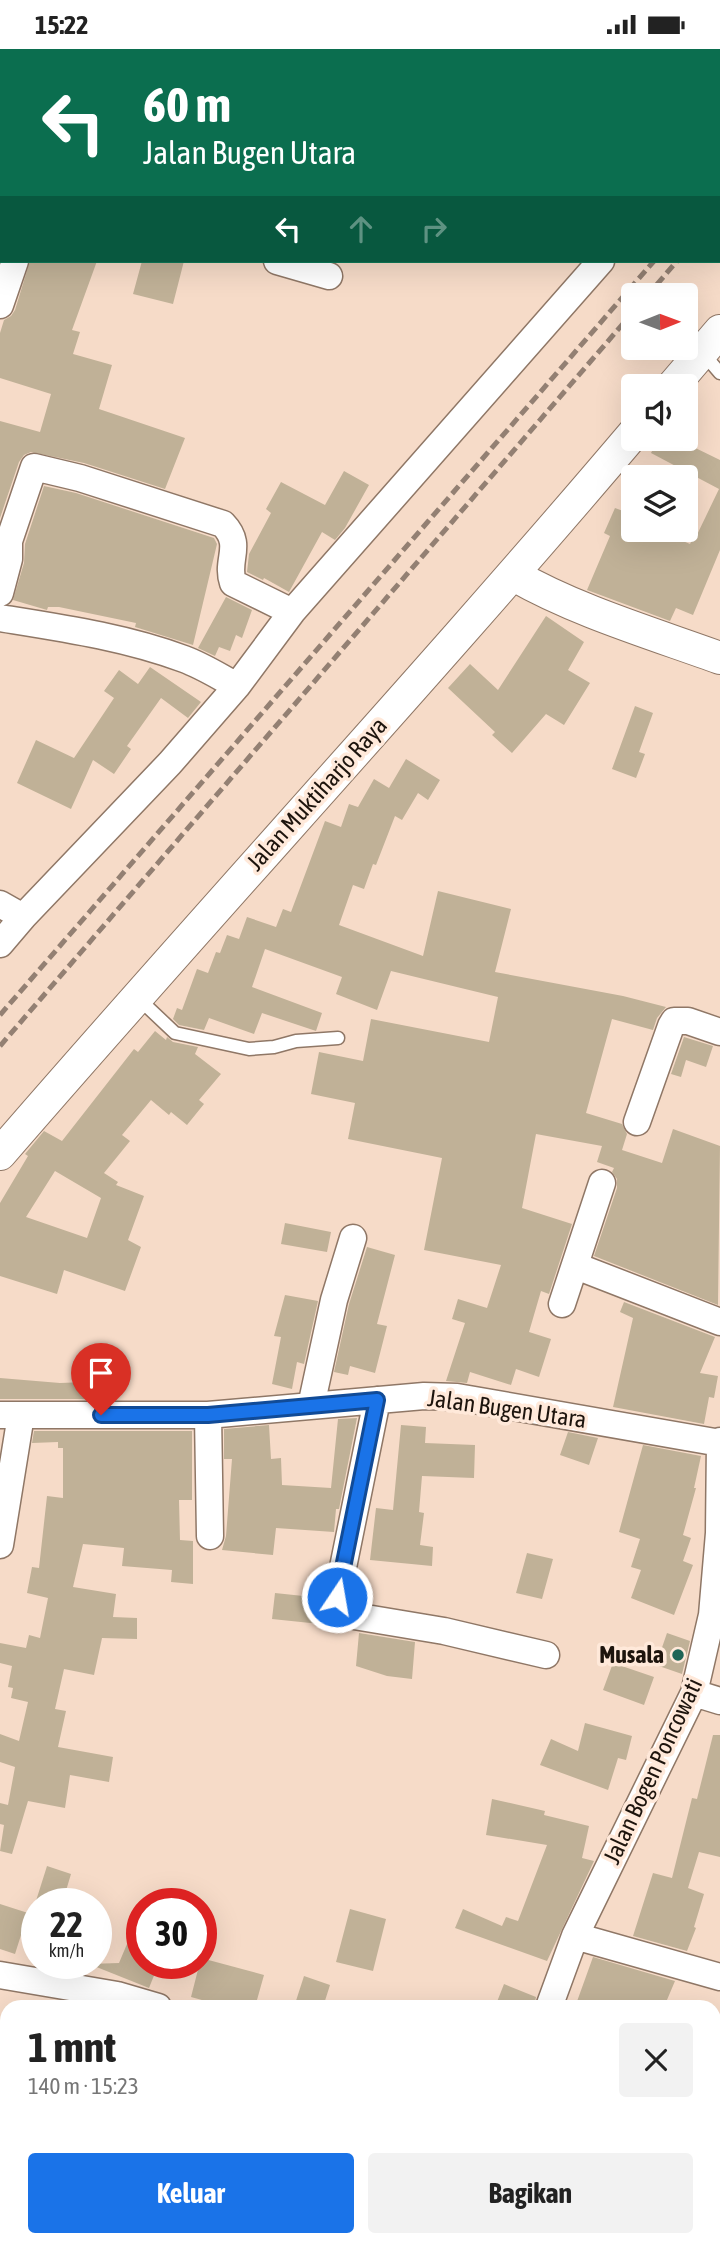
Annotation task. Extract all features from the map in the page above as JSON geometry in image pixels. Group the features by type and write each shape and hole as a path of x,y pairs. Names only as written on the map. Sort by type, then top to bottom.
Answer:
{"street":[{"path":"0,305 14,263"},
{"path":"284,263 329,276"},
{"path":"0,944 170,763 237,686 292,612 599,263"},
{"path":"688,374 714,352"},
{"name":"Jalan Muktiharjo Raya","path":"0,1154 136,997 514,575 621,448"},
{"path":"0,593 9,559 9,541 34,467 80,478 223,524 233,534 235,546 230,573 233,583 292,612"},
{"path":"514,575 530,585 579,605 720,659"},
{"path":"0,618 140,645 187,660 237,686"},
{"path":"0,904 23,917"},
{"path":"638,1122 674,1021 688,1021 720,1032"},
{"path":"562,1304 602,1183"},
{"path":"311,1406 334,1300 353,1238"},
{"path":"576,1266 720,1322"},
{"name":"Jalan Bugen Utara","path":"10,1415 208,1415 424,1396 457,1397 720,1442"},
{"path":"377,1400 337,1597 340,1607 348,1615 444,1631 546,1655"},
{"path":"0,1545 10,1415"},
{"path":"208,1415 210,1536"},
{"name":"Jalan Bogen Poncowati","path":"552,2000 575,1936 694,1693 712,1615 719,1534 720,1442"},
{"path":"694,1693 720,1701"},
{"path":"575,1936 720,1977"},
{"path":"0,1975 134,2000"}],"lane":[{"path":"136,997 175,1033 249,1049 274,1047 296,1041 338,1038"}],"building":[{"path":"29,263 96,263 72,330 80,332 73,354 112,365 99,409 185,438 165,489 84,463 31,452 24,455 19,462 0,518 0,421 40,432 51,394 0,378 0,333 4,320 15,310"},
{"path":"141,263 183,263 173,304 133,294"},
{"path":"698,449 720,460 720,550 693,615 676,608 670,621 587,590 610,536 604,533 615,508 621,510 621,542 698,542 698,533 719,489 698,478 698,465 674,465 651,453"},
{"path":"344,471 369,485 345,528 335,540 322,532 289,592 247,572 249,554 271,513 266,509 281,482 325,505"},
{"path":"44,486 76,493 214,538 217,544 193,645 135,627 136,623 59,607 48,607 47,610 13,600 24,563 25,544"},
{"path":"226,597 252,610 242,638 236,635 230,651 219,647 215,656 198,648"},
{"path":"546,616 584,642 568,670 590,683 564,725 546,714 512,753 492,735 495,732 448,688 470,664 498,690"},
{"path":"150,667 201,702 188,718 161,698 127,746 131,749 114,774 93,760 71,809 17,783 36,740 74,758 114,698 104,691 119,670 138,684"},
{"path":"635,706 653,713 639,752 645,754 636,778 612,769"},
{"path":"406,759 440,780 428,800 418,793 402,820 395,816 364,889 353,885 339,925 423,956 438,891 511,909 495,972 623,996 666,1007 657,1018 653,1030 612,1019 586,1113 622,1124 627,1134 622,1150 662,1163 673,1129 720,1146 718,1305 594,1256 617,1188 617,1179 612,1172 614,1168 597,1162 602,1146 536,1134 522,1208 572,1224 549,1294 541,1291 529,1332 551,1339 539,1377 516,1369 511,1385 470,1372 467,1383 446,1381 465,1323 452,1319 458,1299 487,1308 501,1265 424,1250 442,1158 348,1139 355,1103 311,1094 319,1052 363,1061 371,1019 489,1042 498,997 391,971 377,1010 336,994 342,977 265,949 252,987 322,1013 316,1031 262,1013 254,1034 209,1018 204,1030 179,1025 173,1019 177,1008 182,1010 197,969 208,973 216,952 220,953 227,935 239,939 247,917 276,927 283,909 291,912 325,821 341,827 349,804 358,807 374,779 389,788"},
{"path":"155,1031 166,1040 167,1037 173,1042 198,1047 195,1054 221,1074 199,1100 204,1104 187,1125 151,1100 122,1135 130,1141 104,1173 118,1182 116,1185 144,1196 128,1240 141,1247 125,1291 64,1270 57,1294 0,1276 0,1203 28,1156 25,1154 44,1131 62,1141 134,1049 138,1052","holes":["55,1171 101,1198 87,1238 26,1217"]},
{"path":"684,1037 713,1046 706,1067 686,1060 681,1077 671,1074"},
{"path":"285,1223 331,1232 327,1252 281,1244"},
{"path":"367,1247 395,1255 377,1324 387,1326 375,1373 350,1366 348,1375 334,1372 349,1304"},
{"path":"285,1295 318,1301 304,1364 297,1362 292,1389 272,1384 281,1337 274,1336"},
{"path":"624,1302 715,1337 700,1373 718,1376 714,1398 709,1397 704,1424 613,1407 633,1318 620,1312"},
{"path":"108,1347 110,1399 0,1399 0,1378 60,1383 86,1382 85,1348"},
{"path":"357,1418 339,1509 336,1509 334,1532 276,1528 273,1555 222,1550 226,1536 232,1459 224,1459 224,1429 269,1425 271,1459 281,1458 282,1485 331,1488 338,1419"},
{"path":"401,1425 426,1427 425,1443 475,1445 474,1478 422,1476 419,1512 424,1513 420,1545 433,1547 432,1566 370,1560 376,1508 393,1510"},
{"path":"34,1431 192,1431 192,1500 179,1500 180,1540 193,1541 193,1584 171,1582 172,1570 122,1566 124,1548 83,1544 73,1587 116,1594 113,1617 137,1618 137,1639 102,1638 94,1675 64,1669 55,1709 66,1711 58,1747 113,1757 109,1782 70,1775 65,1808 28,1801 12,1854 0,1851 4,1825 0,1824 0,1803 8,1805 15,1767 0,1762 0,1734 19,1741 28,1702 11,1698 13,1688 8,1687 12,1666 0,1663 0,1643 26,1648 29,1635 40,1638 48,1598 27,1593 32,1567 39,1568 47,1496 63,1498 63,1448 58,1448 58,1442 32,1443"},
{"path":"568,1432 598,1438 589,1465 560,1455"},
{"path":"643,1445 701,1456 696,1488 683,1535 691,1538 683,1561 693,1565 674,1615 631,1598 641,1570 631,1567 640,1539 619,1532"},
{"path":"527,1553 553,1559 542,1599 516,1593"},
{"path":"275,1593 322,1598 320,1624 272,1619"},
{"path":"359,1633 415,1642 412,1679 387,1676 356,1666"},
{"name":"Musala","path":"667,1633 690,1641 682,1674 656,1665"},
{"path":"613,1663 654,1677 644,1705 603,1690"},
{"path":"585,1723 632,1736 626,1760 618,1758 608,1790 540,1765 551,1739 578,1751"},
{"path":"713,1735 720,1735 720,1857 699,1852 688,1888 704,1894 687,1951 633,1936 653,1873 672,1878 692,1798 697,1799"},
{"path":"492,1799 545,1811 544,1815 589,1826 582,1858 594,1861 547,1961 455,1928 463,1909 502,1926 506,1917 518,1921 547,1845 486,1835"},
{"path":"47,1866 71,1874 67,1888 40,1888"},
{"path":"0,1904 21,1911 21,1935 15,1954 0,1949"},
{"path":"350,1909 386,1919 373,1971 336,1962"},
{"path":"126,1946 126,1979 112,1973 112,1963 119,1963"},
{"path":"593,1957 675,1981 667,2000 578,2000"},
{"path":"217,1962 264,1975 257,2000 202,2000 191,1997 196,1979 217,1979"},
{"path":"304,1976 330,1985 325,2000 296,2000"},
{"path":"126,1979 153,1979 149,1988"},
{"path":"504,1984 536,1997 535,2000 498,2000"}],"railway":[{"path":"0,1015 652,263"},
{"path":"658,283 675,263"},
{"path":"0,1046 621,326"}],"place":[{"name":"Musala","path":"678,1655"}],"route":[{"path":"101,1415 208,1415 377,1400 337,1597"}]}
